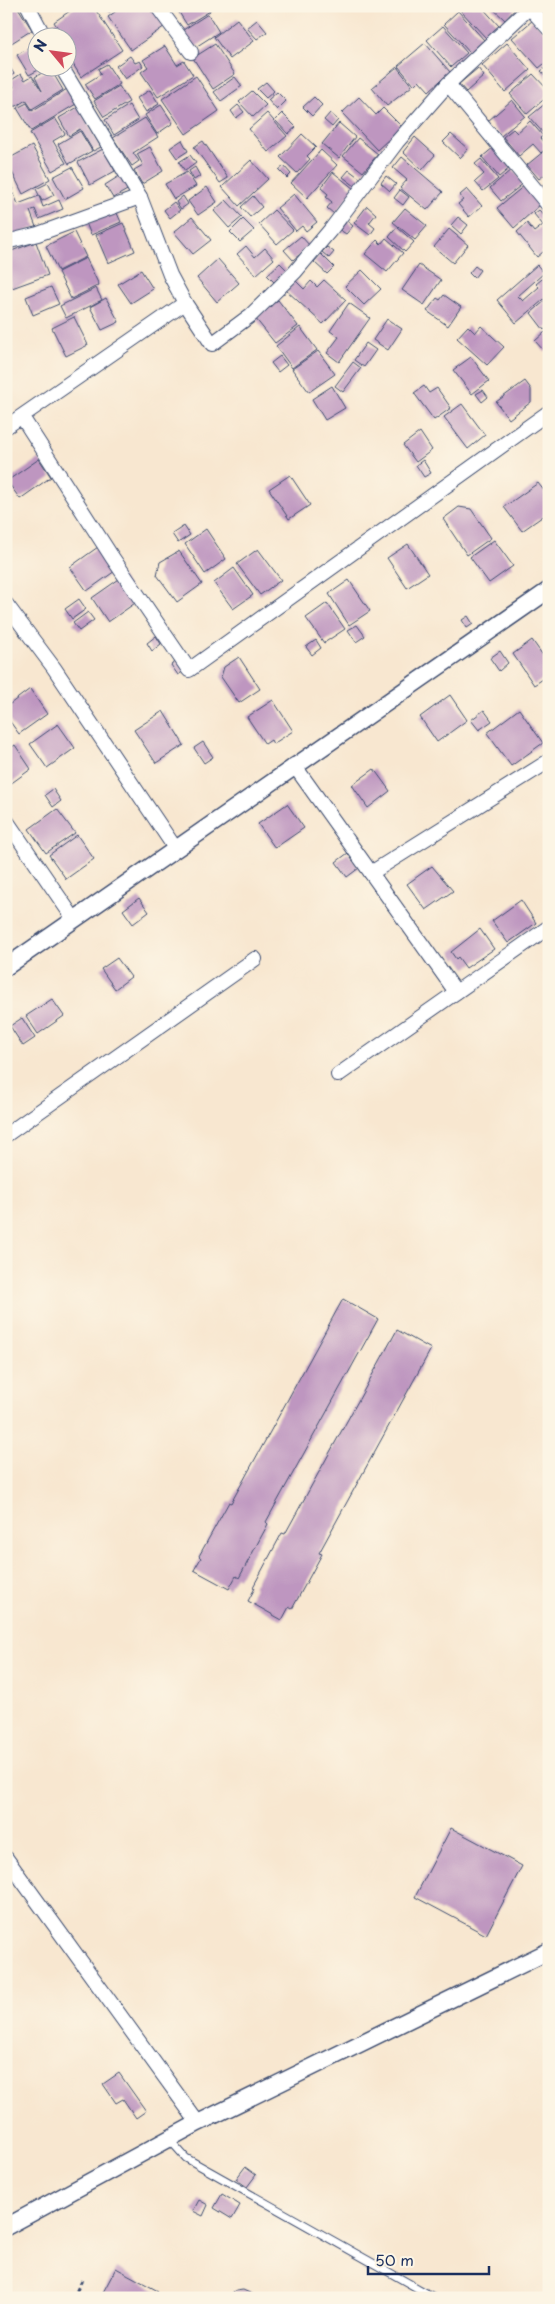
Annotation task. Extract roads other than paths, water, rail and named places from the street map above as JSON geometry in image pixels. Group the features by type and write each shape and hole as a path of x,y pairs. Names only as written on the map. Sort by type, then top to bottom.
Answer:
{"street":[{"path":"28,6 40,28"},
{"path":"157,6 190,52"},
{"path":"68,78 140,197 170,275 185,303 212,344 251,315 295,272 332,228 397,142 448,84 531,7 549,29"},
{"path":"448,84 549,206"},
{"path":"6,242 38,234 140,197"},
{"path":"6,427 185,303"},
{"path":"22,417 112,557 190,670 549,412"},
{"path":"6,967 294,765 549,590"},
{"path":"6,604 54,668 175,848"},
{"path":"371,873 549,761"},
{"path":"294,765 456,992"},
{"path":"6,820 74,919"},
{"path":"338,1075 549,927"},
{"path":"6,1135 255,959"},
{"path":"6,1858 198,2123"},
{"path":"6,2227 198,2123 549,1951"}],"lane":[{"path":"169,2139 186,2158 435,2298"}]}
